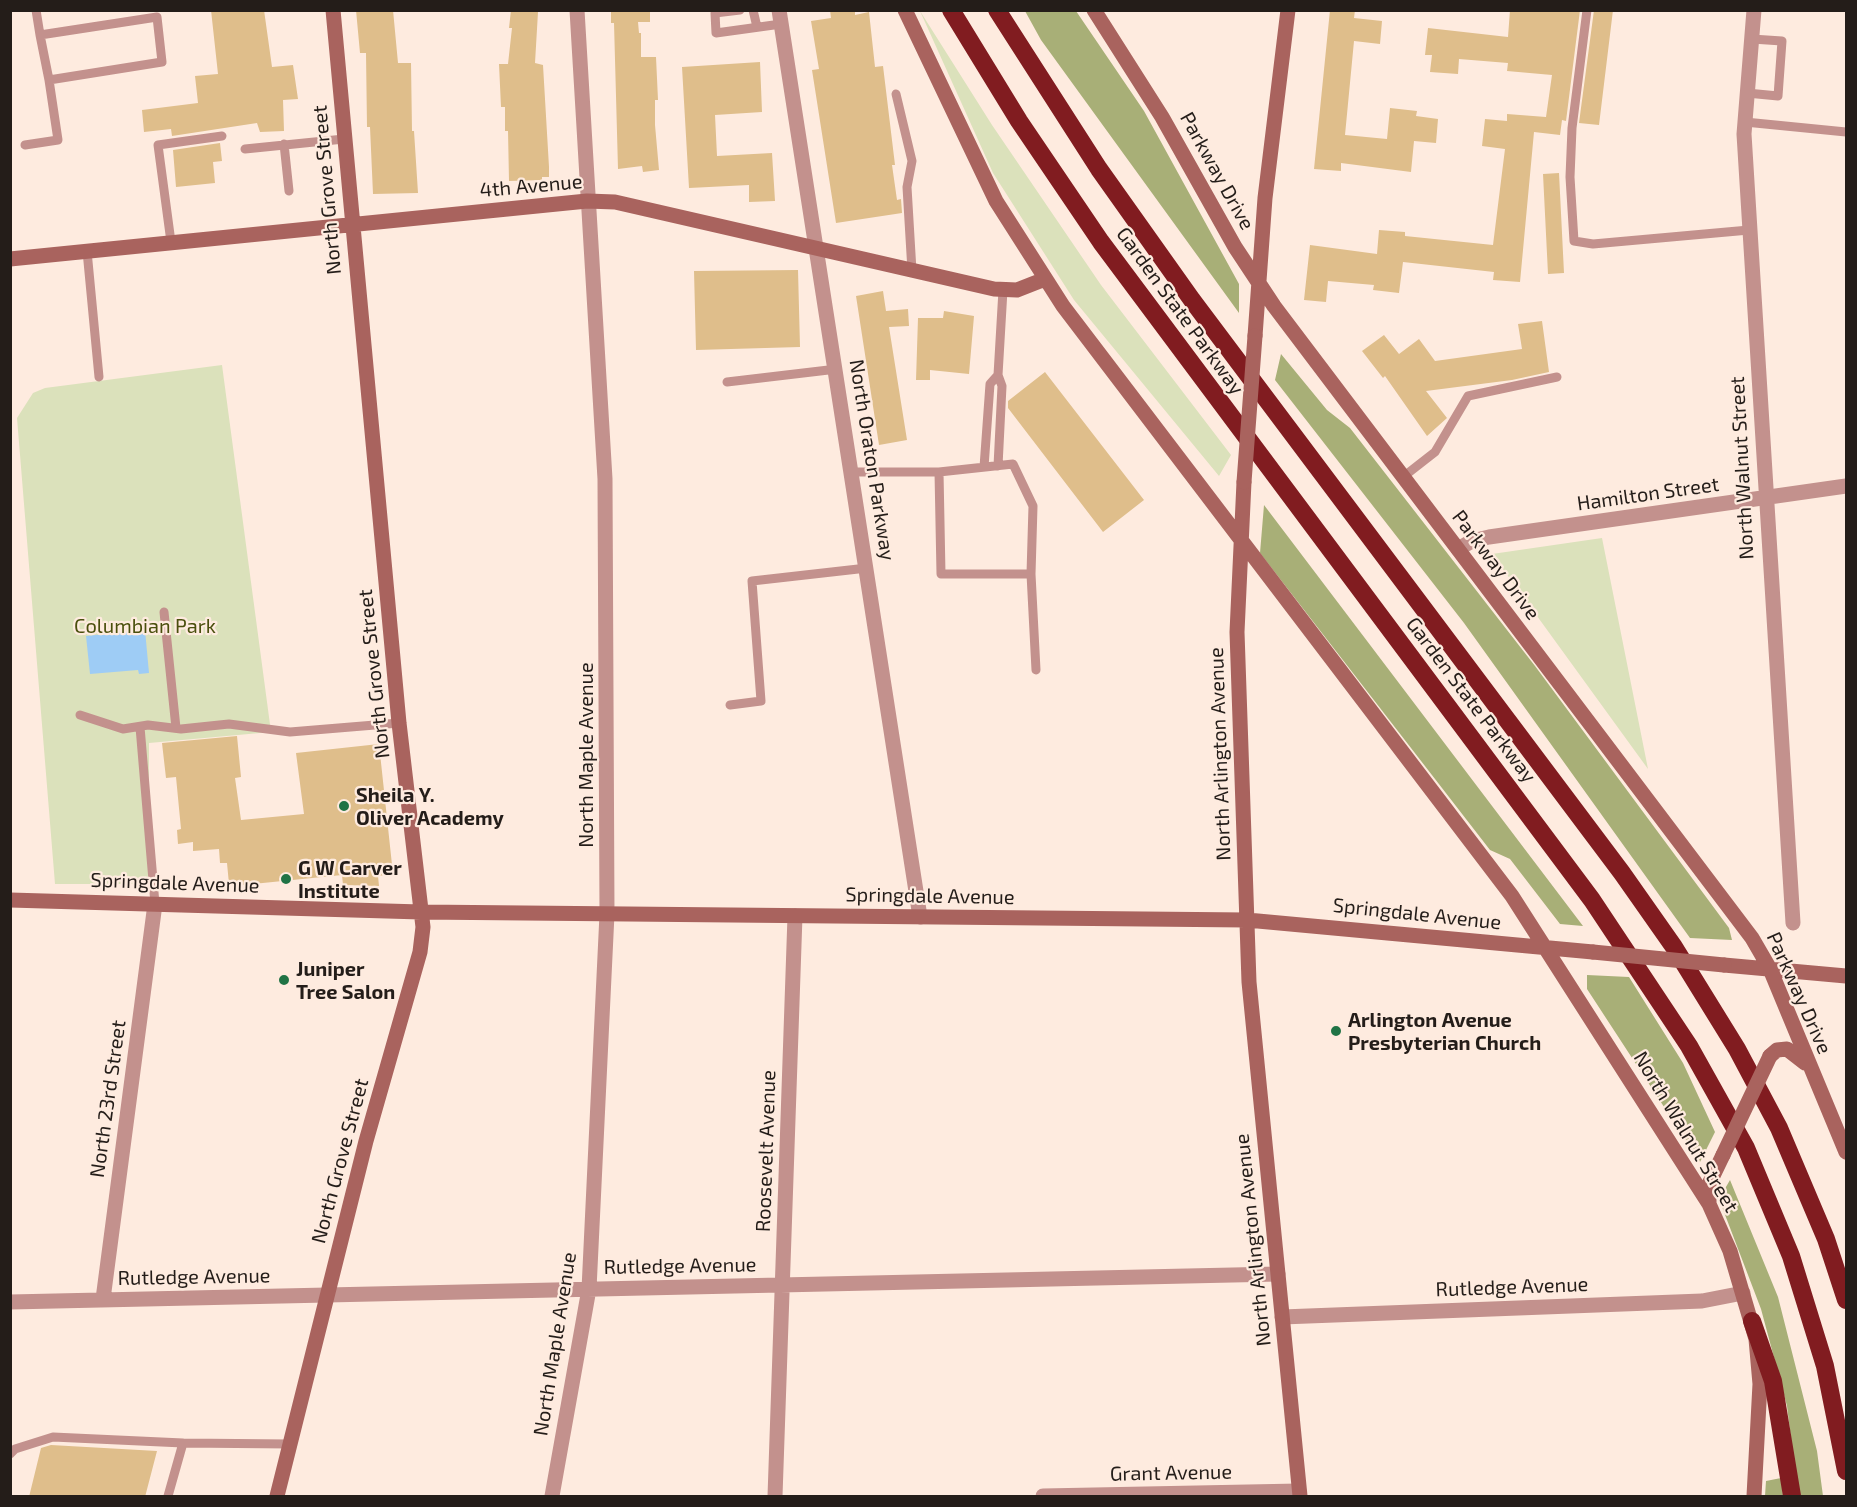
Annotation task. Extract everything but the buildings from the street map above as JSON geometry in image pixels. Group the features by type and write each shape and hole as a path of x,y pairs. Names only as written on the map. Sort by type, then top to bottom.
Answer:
{"highway":[{"name":"Garden State Parkway","path":"951,10 1019,121 1101,242 1586,892 1684,1037 1746,1148 1791,1256 1825,1366 1846,1471"},
{"name":"Garden State Parkway","path":"998,10 1093,160 1192,300 1622,873 1684,963 1737,1049 1779,1128 1826,1239 1846,1300"},
{"path":"1752,1321 1773,1381 1792,1497"}],"main road":[{"name":"North Grove Street","path":"277,1497 366,1141 420,952 421,912 399,723 333,10"},
{"path":"905,10 996,201 1045,279 1098,354 1496,875 1546,947"},
{"name":"Parkway Drive","path":"1094,10 1147,92 1224,228 1258,282 1737,917 1770,969 1846,1152"},
{"name":"North Arlington Avenue","path":"1288,10 1265,198 1258,282 1244,482 1237,632 1251,1009 1300,1494"},
{"name":"4th Avenue","path":"10,260 351,223 587,201 615,202 1003,290 1026,288 1045,279"},
{"name":"Springdale Avenue","path":"10,900 421,912 1247,920 1846,976"},
{"name":"North Walnut Street","path":"1546,947 1708,1204 1730,1251 1752,1321 1760,1377 1754,1497"},
{"path":"1708,1204 1709,1184 1770,1056 1782,1048 1793,1051 1803,1061 1815,1081"}],"street":[{"name":"North Maple Avenue","path":"552,1497 589,1289 607,914 605,485 577,10"},
{"name":"North Walnut Street","path":"1754,10 1745,122 1749,230 1793,923"},
{"name":"North Oraton Parkway","path":"780,17 837,369 920,917"},
{"name":"Hamilton Street","path":"1458,549 1472,541 1489,537 1846,486"},
{"name":"North 23rd Street","path":"103,1299 155,904"},
{"name":"Roosevelt Avenue","path":"775,1497 795,916"},
{"name":"Rutledge Avenue","path":"10,1302 1278,1274"},
{"name":"Rutledge Avenue","path":"1282,1317 1701,1301 1743,1293"},
{"name":"Grant Avenue","path":"1043,1497 1300,1494"}],"lane":[{"path":"25,145 58,140 36,10"},
{"path":"740,10 715,13 716,33 757,27 780,17"},
{"path":"753,10 757,27"},
{"path":"1587,10 1572,128 1570,177 1574,241 1593,244 1749,230"},
{"path":"40,35 156,14 162,62 49,80"},
{"path":"1747,93 1779,96 1782,41 1752,39"},
{"path":"896,94 912,161 907,187 912,271"},
{"path":"1745,122 1846,132"},
{"path":"171,242 158,145 222,136"},
{"path":"245,149 344,139"},
{"path":"284,144 289,191"},
{"path":"87,251 99,377"},
{"path":"998,466 1002,386 998,375 1003,290"},
{"path":"727,382 837,369"},
{"path":"984,467 990,384 998,375"},
{"path":"1403,477 1435,452 1468,396 1557,377"},
{"path":"852,472 939,472 1013,464 1033,506 1031,574 1036,670"},
{"path":"939,472 940,574 1031,574"},
{"path":"730,705 761,701 752,581 867,568"},
{"path":"164,612 176,728"},
{"path":"80,716 123,729 140,726 176,728 228,724 290,732 399,723"},
{"path":"140,726 155,904"},
{"path":"10,1454 15,1449 53,1437 183,1443 290,1444"},
{"path":"168,1497 183,1443"}],"green space":[{"path":"920,11 992,125 1101,285 1231,455 1219,476 1074,300 993,173"},
{"path":"1025,11 1076,11 1144,111 1239,284 1239,313 1041,40"},
{"path":"1281,354 1327,410 1350,428 1535,666 1729,928 1732,940 1690,938 1464,623 1275,380"},
{"name":"Columbian Park","path":"222,365 271,732 149,743 149,884 55,884 17,418 33,393 45,388"},
{"path":"1264,505 1583,926 1560,924 1510,859 1490,850 1260,553"},
{"path":"1602,538 1648,769 1492,554"},
{"path":"1587,975 1629,977 1683,1063 1715,1132 1700,1162 1587,989"},
{"path":"1730,1180 1778,1297 1817,1451 1823,1496 1798,1496 1787,1406 1761,1309 1719,1199"},
{"path":"1781,1478 1783,1496 1765,1496 1766,1481"}],"water":[{"path":"145,630 149,673 139,674 138,670 90,674 86,636"}],"place":[{"name":"Sheila Y. Oliver Academy","path":"344,806"},
{"name":"G W Carver Institute","path":"286,879"},
{"name":"Juniper Tree Salon","path":"284,980"},
{"name":"Arlington Avenue Presbyterian Church","path":"1336,1031"}]}
